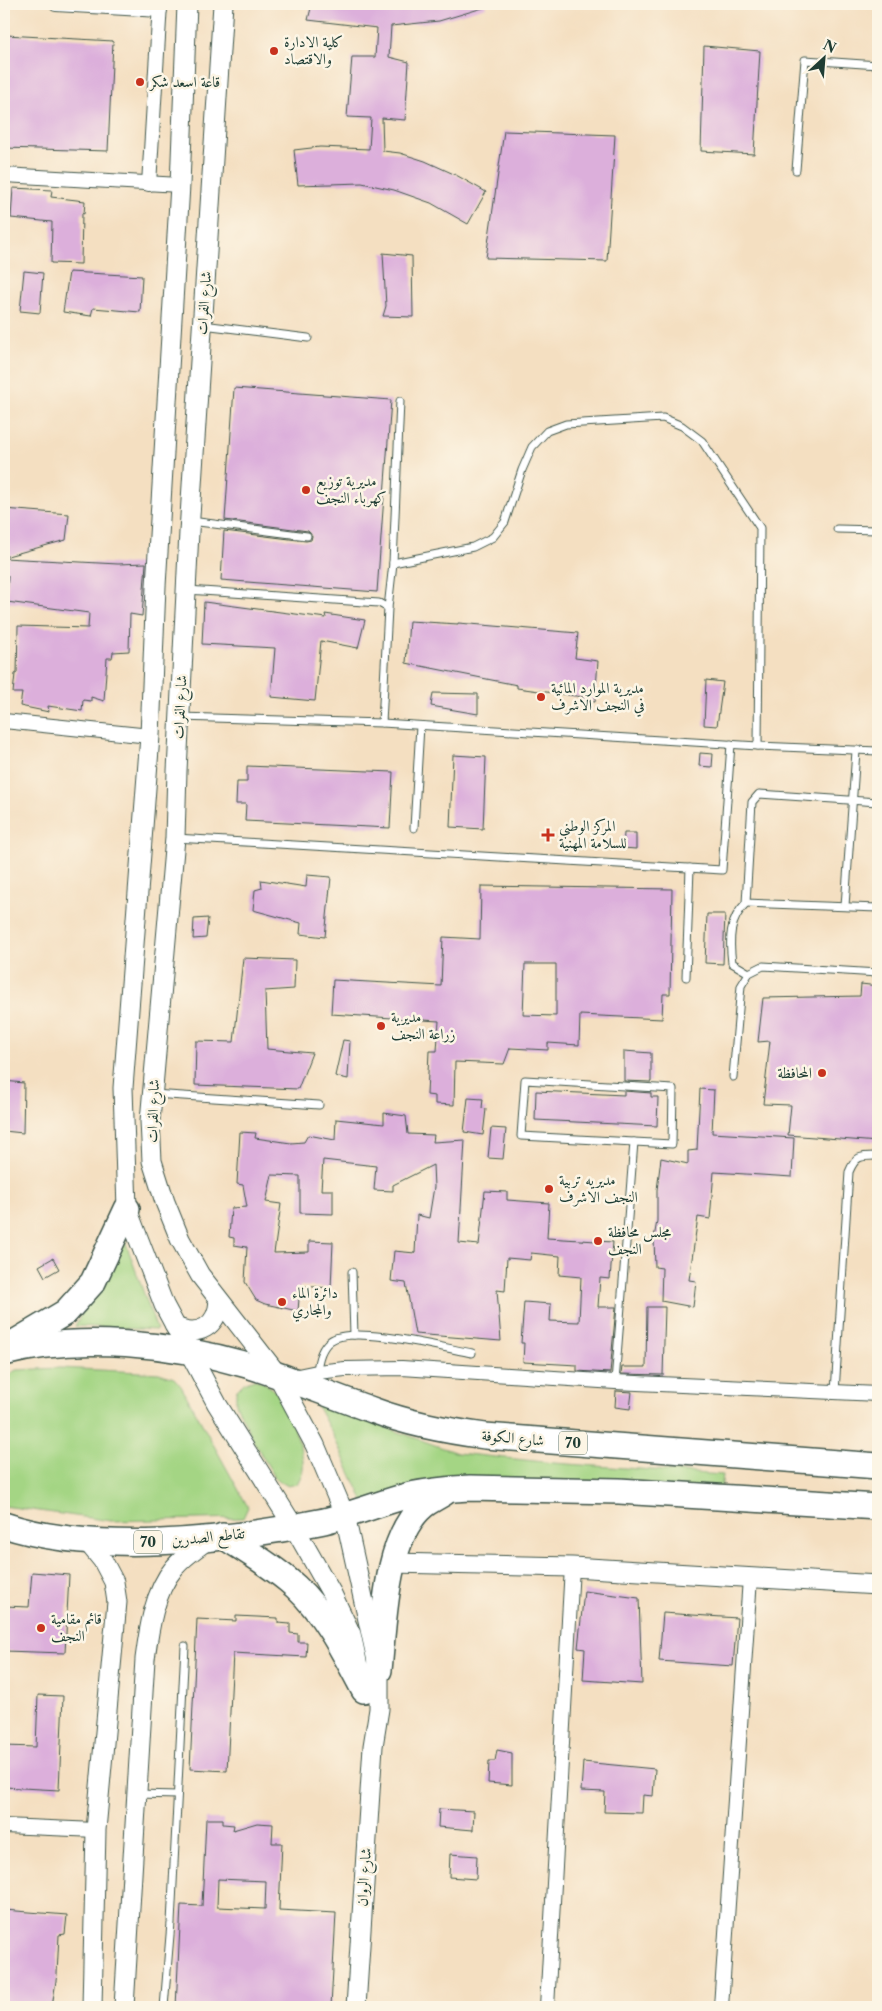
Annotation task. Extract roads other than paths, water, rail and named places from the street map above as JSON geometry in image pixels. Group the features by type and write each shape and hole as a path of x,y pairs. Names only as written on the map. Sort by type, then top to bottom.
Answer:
{"highway":[{"path":"4,1351 66,1312 93,1282 127,1209"},
{"name":"70","path":"4,1351 80,1343 150,1346 216,1357 282,1376"},
{"name":"شارع الكوفة","path":"282,1376 385,1414 458,1432 485,1436 878,1466"},
{"path":"379,1670 392,1563 407,1526 422,1507 450,1489"},
{"name":"70","path":"294,1527 344,1516 410,1495 450,1489 619,1491 878,1507"},
{"name":"تقاطع الصدرين","path":"4,1525 35,1533 86,1540 148,1542 217,1537 294,1527"},
{"path":"217,1537 263,1561 297,1588 322,1618 340,1645 364,1690"}],"main road":[{"name":"شارع الفرات","path":"187,4 180,185 156,594 150,736 123,1088 127,1209 150,1274 175,1327 217,1404 294,1527"},
{"name":"شارع الفرات","path":"223,4 186,590 175,838 150,1121 152,1162 162,1194 190,1258 219,1301 282,1376 315,1446 344,1516"},
{"path":"160,530 167,538 172,540 182,538 190,526"},
{"path":"156,594 173,588 186,590"},
{"path":"175,1327 190,1332 205,1328 213,1321 218,1312 219,1301"},
{"name":"شارع الروان","path":"344,1516 379,1670 379,1709 373,1746 356,2007"},
{"name":"شارع الروان","path":"294,1527 332,1594 351,1634 364,1690 373,1746"},
{"path":"124,2007 145,1659 149,1630 165,1581 174,1567 217,1537"},
{"path":"86,1540 103,1561 114,1582 117,1602 96,1830 92,2007"},
{"path":"392,1563 572,1567 878,1585"}],"street":[{"path":"56,4 160,7 149,184"},
{"path":"4,175 180,185"},
{"path":"4,721 150,736"},
{"path":"282,1376 373,1367 615,1382 878,1394"},
{"path":"547,2007 572,1567"},
{"path":"721,2007 750,1578"},
{"path":"4,1826 96,1830"}],"lane":[{"path":"796,170 805,60 878,65"},
{"path":"202,325 308,338"},
{"path":"382,723 388,608 393,563 400,401"},
{"path":"393,563 473,547 493,538 505,522 522,470 532,447 547,431 566,424 663,418 682,426 702,441 760,528 758,746"},
{"path":"190,526 307,536"},
{"path":"837,529 878,530"},
{"path":"186,590 379,603 388,608"},
{"path":"179,716 382,723 758,746 878,751"},
{"path":"414,828 420,726"},
{"path":"175,838 722,870 731,744"},
{"path":"845,906 856,751"},
{"path":"749,973 732,962 730,948 732,922 736,913 746,903 752,802 759,794 878,802"},
{"path":"686,977 690,868"},
{"path":"746,903 878,908"},
{"path":"733,1077 741,986 749,973 763,966 878,973"},
{"path":"525,1080 673,1089 672,1144 634,1142 521,1136 525,1080"},
{"path":"153,1094 319,1105"},
{"path":"615,1382 634,1142"},
{"path":"835,1392 849,1172 853,1162 861,1156 878,1156"},
{"path":"352,1272 354,1335"},
{"path":"317,1372 318,1359 324,1347 332,1339 354,1335 389,1337 472,1353"},
{"path":"164,2007 185,1646"},
{"path":"137,1794 177,1795"}],"place":[{"name":"كلية الادارة والاقتصاد","path":"274,51"},
{"name":"قاعة اسعد شكر","path":"140,82"},
{"name":"مديرية توزيع كهرباء النجف","path":"306,490"},
{"name":"مديرية الموارد المائية في النجف الاشرف","path":"541,697"},
{"name":"المركز الوطني للسلامة المهنية","path":"548,835"},
{"name":"مديرية زراعة النجف","path":"381,1026"},
{"name":"المحافظة","path":"822,1073"},
{"name":"مديريه تربية النجف الاشرف","path":"549,1189"},
{"name":"مجلس محافظة النجف","path":"598,1241"},
{"name":"دائرة الماء والمجاري","path":"282,1302"},
{"name":"قائم مقامية النجف","path":"41,1628"}]}
